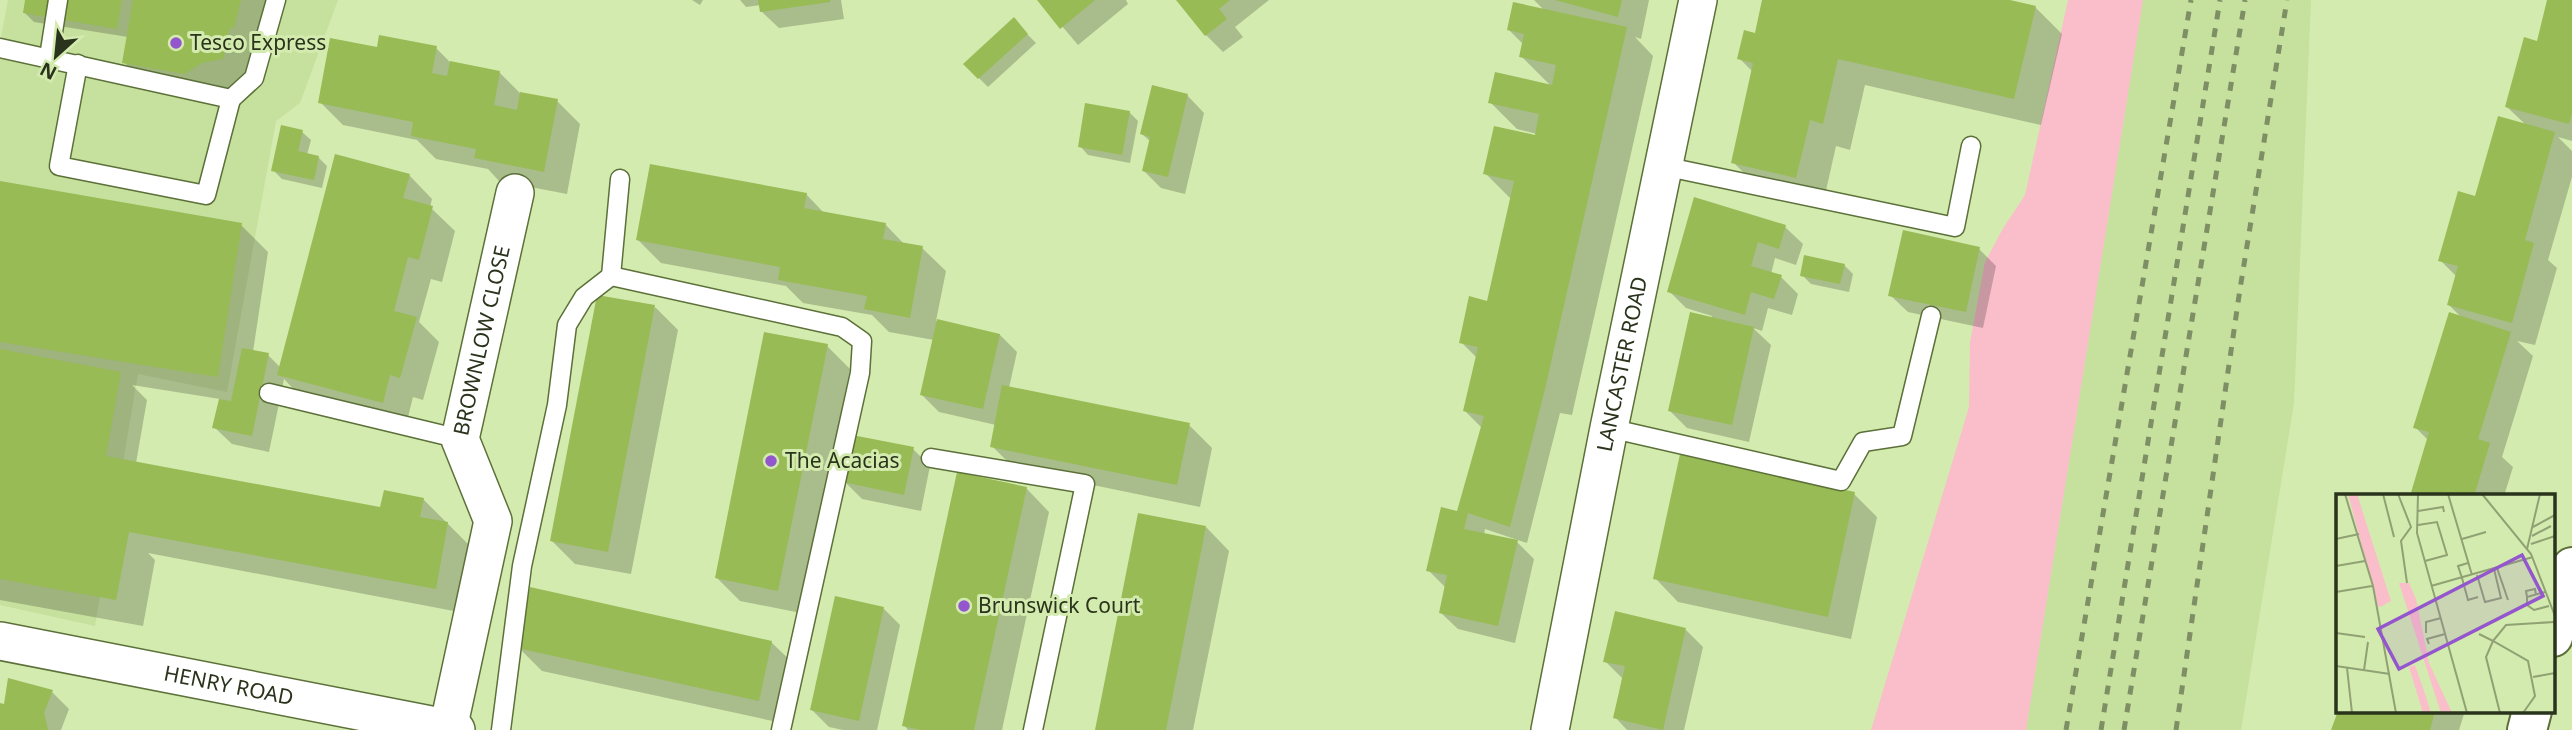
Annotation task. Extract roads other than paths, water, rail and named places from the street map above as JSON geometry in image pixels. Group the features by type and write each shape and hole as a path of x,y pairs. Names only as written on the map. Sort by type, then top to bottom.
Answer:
{"street":[{"name":"LANCASTER ROAD","path":"1550,730 1609,428 1698,0"},
{"name":"BROWNLOW CLOSE","path":"452,729 493,521 460,439 515,193"},
{"path":"2554,633 2572,567"},
{"name":"HENRY ROAD","path":"0,641 452,729"},
{"path":"2527,730 2532,712"}],"lane":[{"path":"49,57 58,0"},
{"path":"78,64 59,166 206,195 231,99 254,78 276,0"},
{"path":"0,48 231,99"},
{"path":"1663,166 1955,226 1971,146"},
{"path":"501,730 522,566 557,405 567,325 584,297 611,276 620,179"},
{"path":"611,276 842,327 862,341 860,373 781,730"},
{"path":"1609,428 1841,481 1863,442 1902,436 1931,316"},
{"path":"268,393 460,439"},
{"path":"931,458 1085,484 1033,730"}],"railway":[{"path":"2066,730 2191,0"},
{"path":"2101,730 2220,0"},
{"path":"2124,730 2245,0"},
{"path":"2176,730 2240,289 2287,0"}],"place":[{"name":"Tesco Express","path":"176,43"},
{"name":"The Acacias","path":"771,461"},
{"name":"Brunswick Court","path":"964,606"}]}
